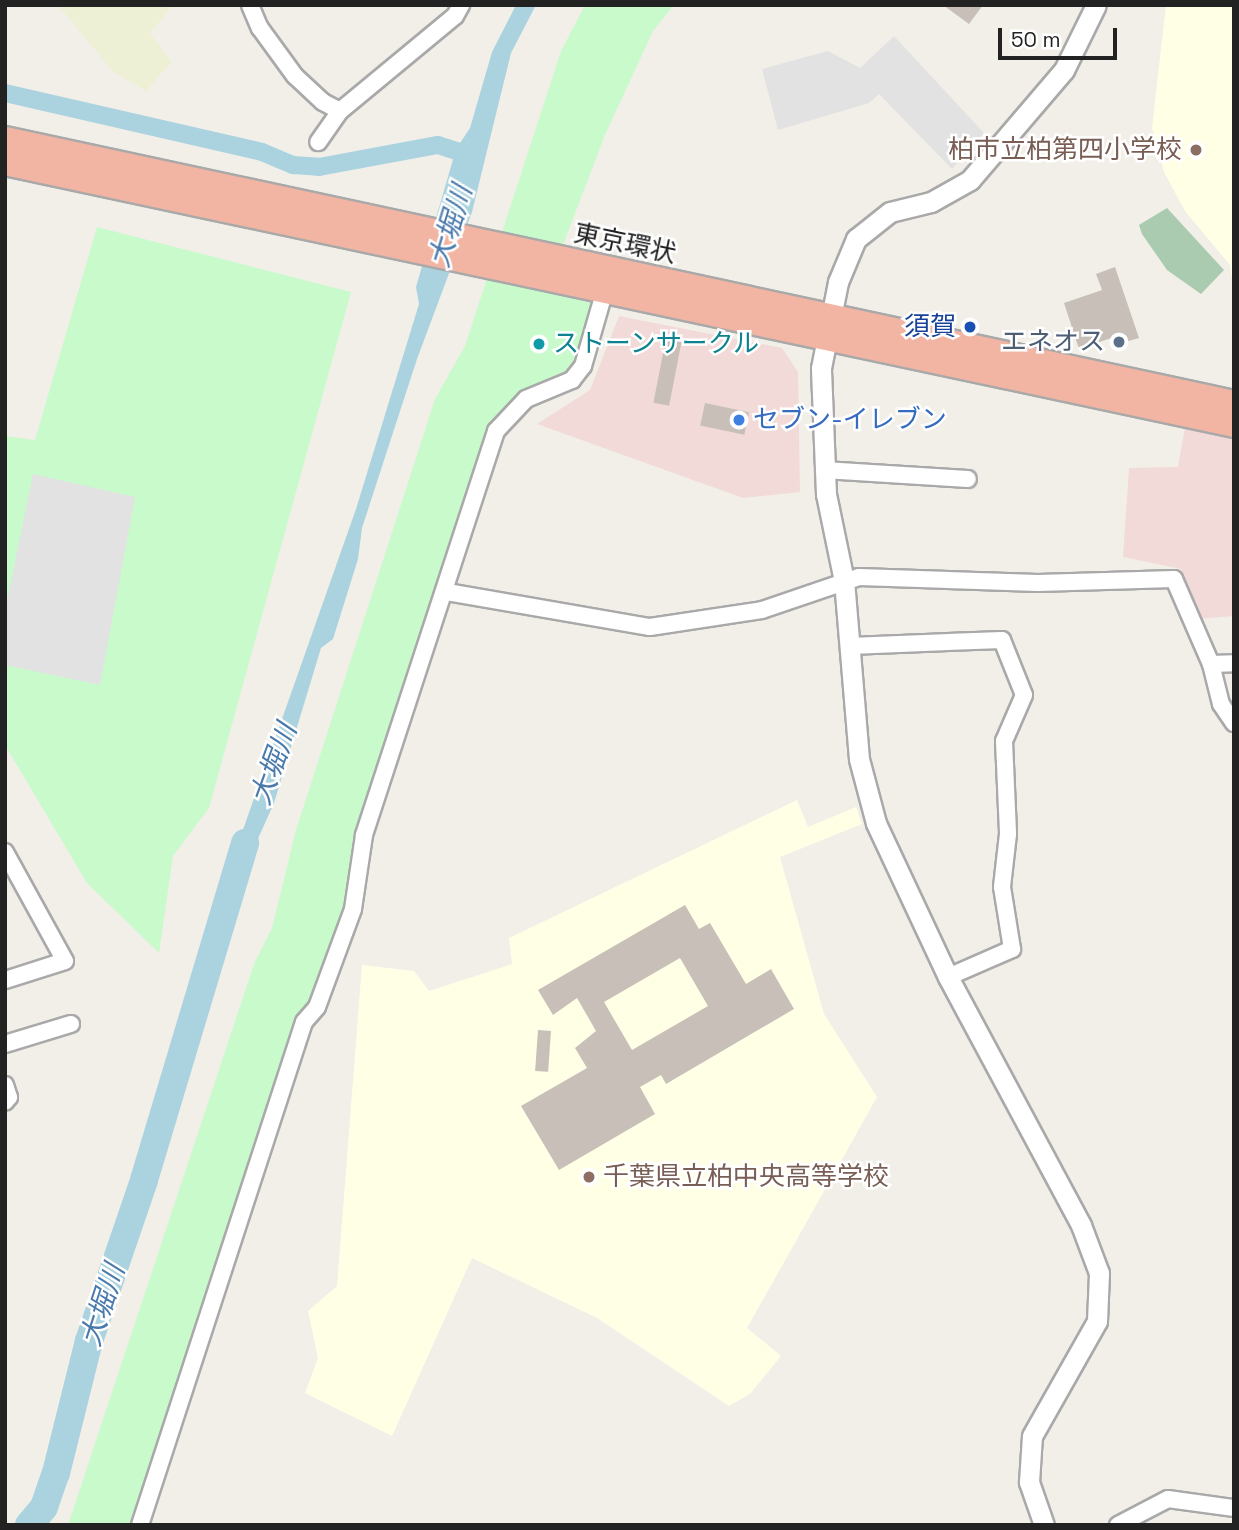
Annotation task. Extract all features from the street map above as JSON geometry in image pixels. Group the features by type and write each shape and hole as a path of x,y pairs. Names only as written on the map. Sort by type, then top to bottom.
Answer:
{"highway":[{"name":"東京環状","path":"5,139 396,237"},
{"name":"東京環状","path":"5,163 495,256 827,327 1234,425"},
{"name":"東京環状","path":"495,256 605,290 827,327 1234,403"}],"street":[{"path":"250,5 295,76 323,102 340,111"},
{"path":"318,142 340,111 455,16 461,5"},
{"path":"1044,1525 1029,1482 1032,1436 1093,1332 1099,1273 1081,1225 948,978 876,824 855,734 844,581 824,470 827,327 856,239 890,212 932,202 970,180 1064,70 1096,5"},
{"path":"139,1525 304,1022 317,1007 354,909 364,835 447,592 496,431 526,399 572,380 583,366 605,290"},
{"path":"824,470 968,479"},
{"path":"447,592 650,627 762,610 844,581 879,575 1038,583 1174,579 1211,664 1221,704 1234,723"},
{"path":"849,646 1002,640 1024,695 1004,741 1008,834 1002,887 1012,949 948,978"},
{"path":"1211,664 1234,663"},
{"path":"5,852 65,961 5,980"},
{"path":"5,1044 71,1024"},
{"path":"5,1085 5,1102"},
{"path":"1118,1525 1168,1499 1234,1507"}],"shaded area":[{"path":"58,5 173,5 150,33 172,62 146,91 112,71"},
{"name":"柏市立柏第四小学校","path":"1166,5 1234,5 1234,293 1230,265 1185,211 1164,172 1152,128"},
{"path":"894,36 984,133 952,169 879,94 869,103 778,130 762,69 828,51 860,68"},
{"path":"1167,208 1224,270 1201,294 1167,270 1142,234 1139,225"},
{"path":"619,316 782,348 798,372 800,492 743,498 537,424 590,390"},
{"path":"1185,427 1234,437 1234,616 1198,619 1181,569 1123,557 1129,468 1178,467"},
{"path":"33,474 135,497 100,685 5,665 5,611"},
{"name":"千葉県立柏中央高等学校","path":"797,800 808,827 856,807 862,824 780,857 824,1014 877,1097 747,1328 781,1356 750,1394 729,1406 597,1318 472,1258 392,1436 305,1393 318,1358 308,1311 337,1286 362,965 414,971 429,991 512,964 509,938"}],"green space":[{"path":"585,5 674,5 653,31 605,135 545,292 595,304 578,364 490,433 350,901 133,1525 68,1525 254,964 272,928 296,830 435,399 465,346 561,51"},
{"path":"97,227 351,292 209,808 173,856 159,953 87,883 5,745 5,436 35,440"}],"water":[{"path":"516,5 536,5 511,53 472,212 417,359 362,528 358,559 333,639 321,648 274,803 239,881 226,878 356,509 419,304 416,287 456,149 470,128 492,52"}],"building":[{"path":"943,5 983,5 969,24"},
{"path":"1115,267 1139,338 1122,343 1120,335 1079,349 1064,303 1102,290 1096,274"},
{"path":"666,338 682,341 669,406 653,403"},
{"path":"705,403 749,412 744,435 700,425"},
{"path":"685,905 699,929 710,923 746,984 771,969 794,1009 666,1084 661,1075 640,1087 655,1114 559,1170 521,1106 587,1068 575,1048 596,1031 577,998 553,1015 538,990","holes":["680,958 708,1006 632,1050 604,1002"]},
{"path":"538,1030 551,1031 548,1072 535,1071"}],"waterway":[{"path":"5,93 262,152 293,165 319,167 438,145 472,156"},
{"name":"大堀川","path":"29,1525 44,1507 56,1473 89,1341 144,1180 245,843"}],"place":[{"name":"柏市立柏第四小学校","path":"1196,150"},
{"name":"須賀","path":"970,327"},
{"name":"エネオス","path":"1119,342"},
{"name":"ストーンサークル","path":"539,344"},
{"name":"セブン-イレブン","path":"739,420"},
{"name":"千葉県立柏中央高等学校","path":"589,1177"}]}
